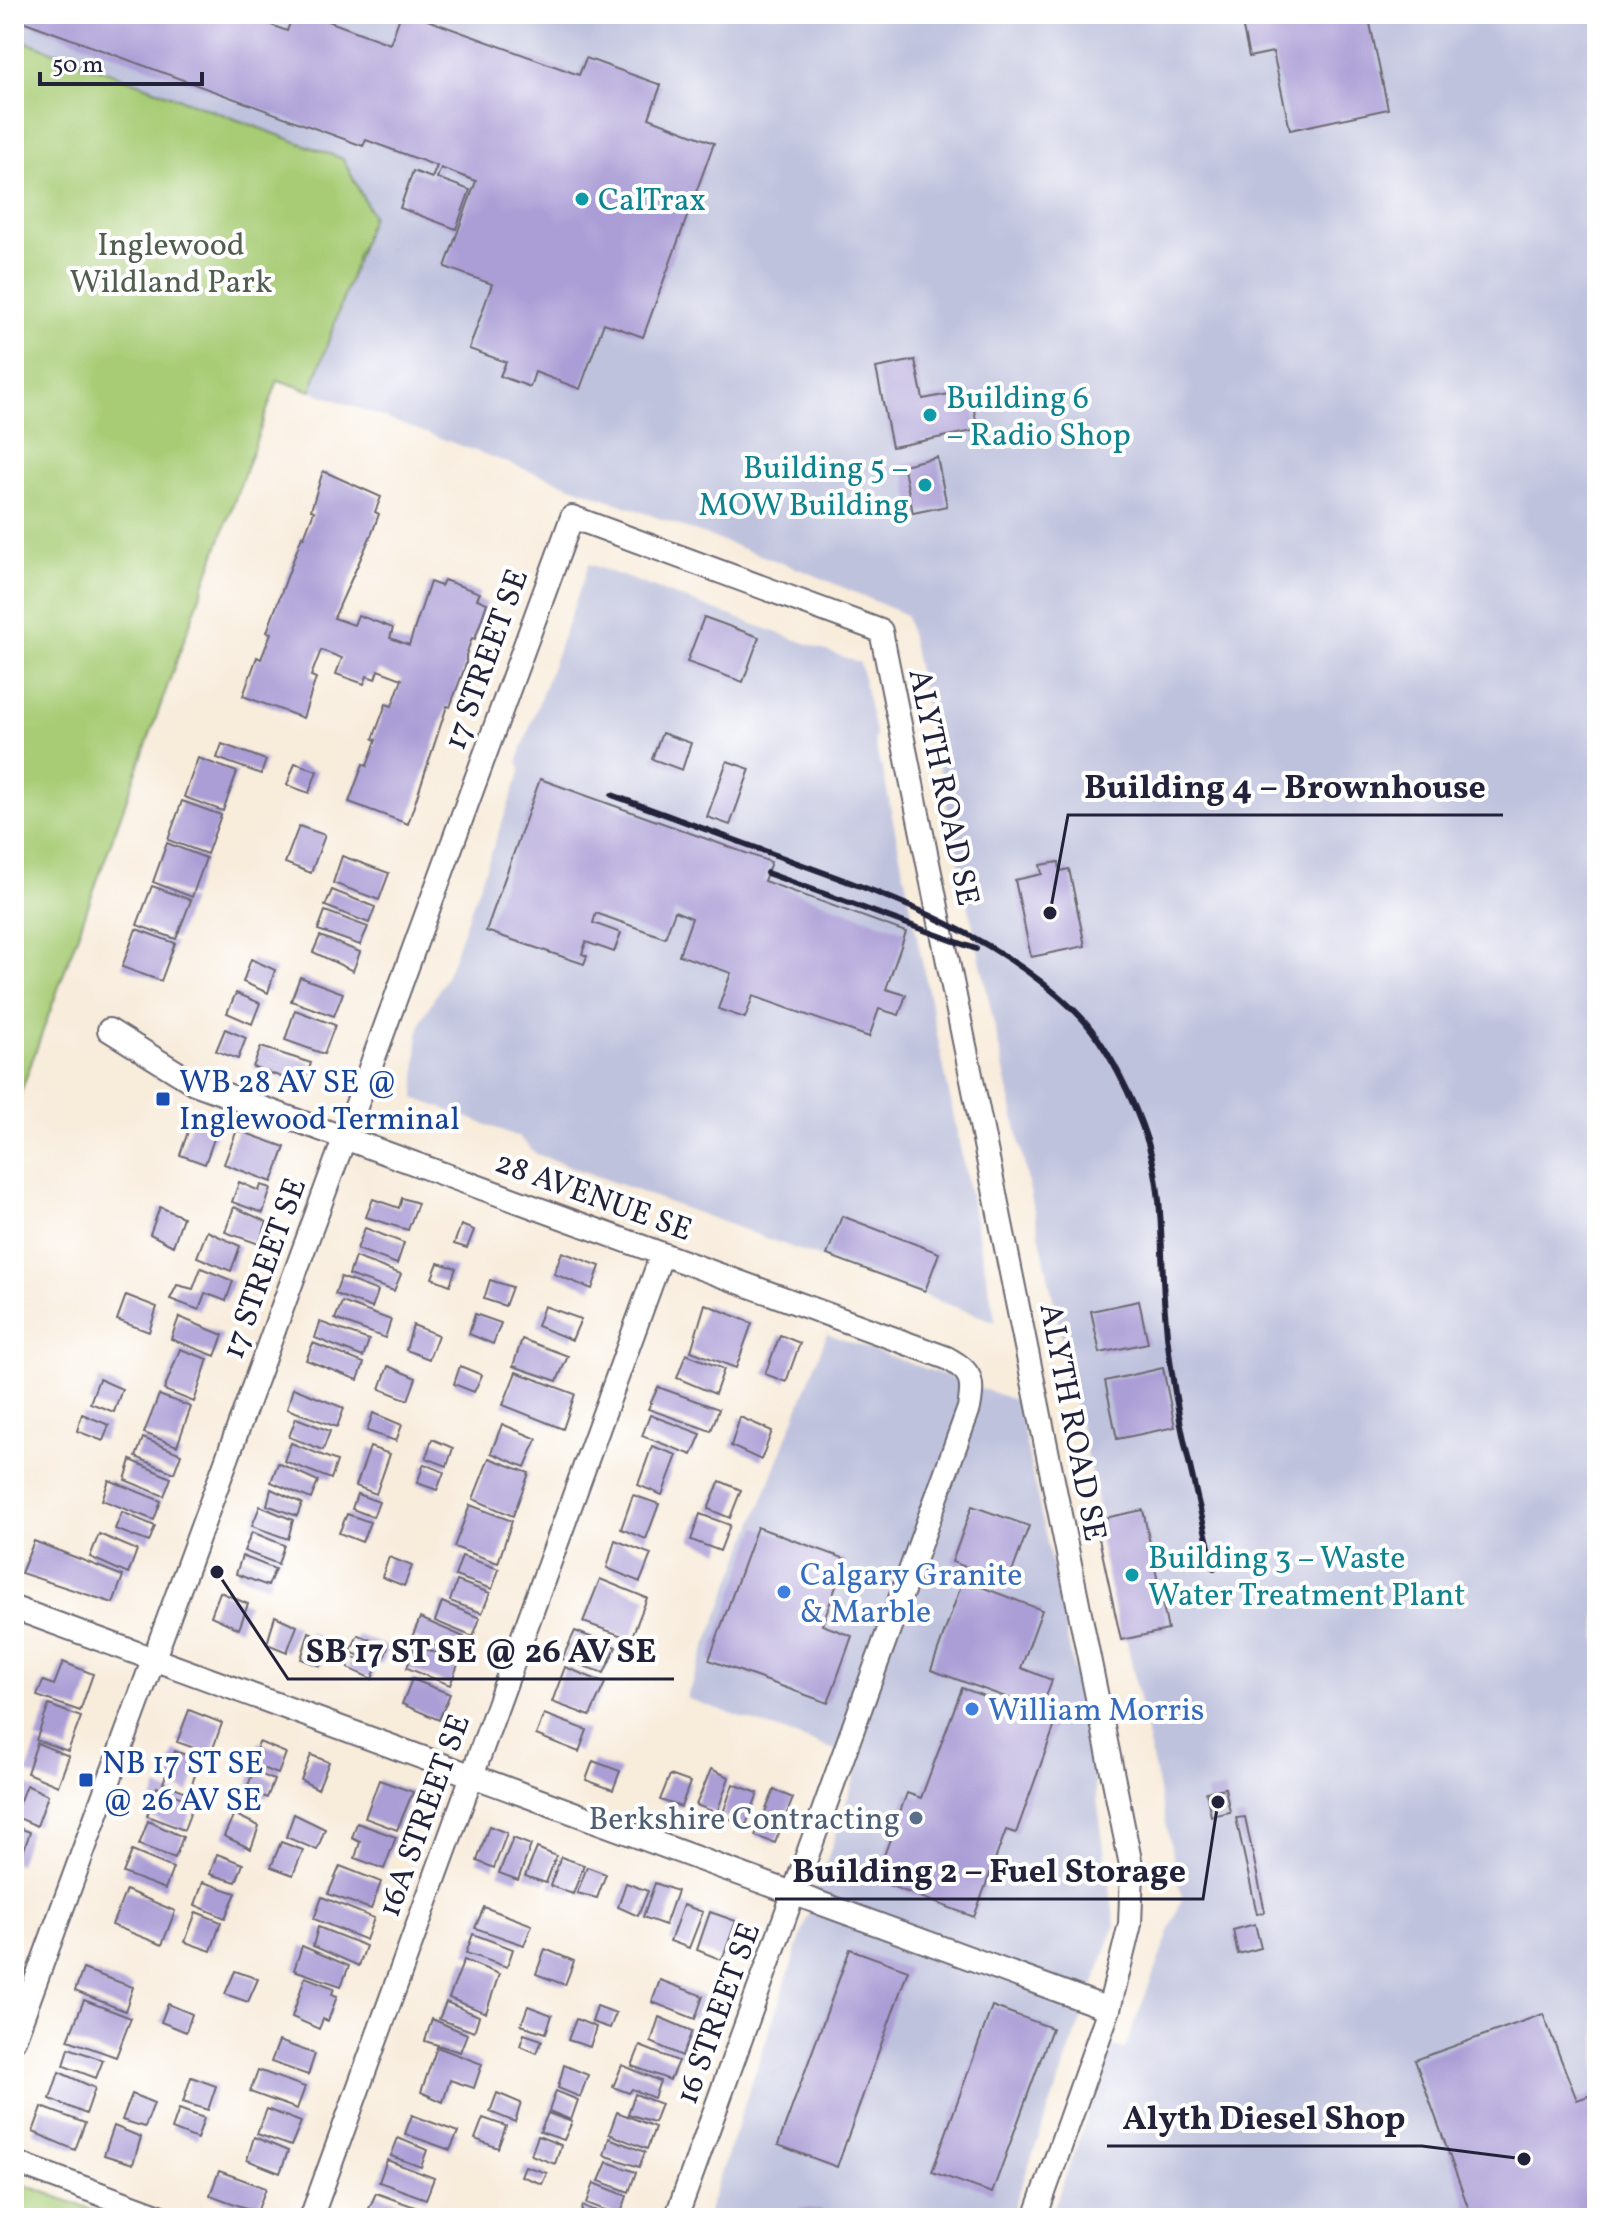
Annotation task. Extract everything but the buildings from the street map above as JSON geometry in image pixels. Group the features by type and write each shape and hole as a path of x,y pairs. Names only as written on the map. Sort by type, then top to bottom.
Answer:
{"street":[{"name":"17 STREET SE","path":"14,2040 572,517 881,631"},
{"name":"ALYTH ROAD SE","path":"881,631 1132,1870 1130,1924 1109,2009 1035,2218"},
{"name":"28 AVENUE SE","path":"109,1030 194,1083 947,1358 971,1376"},
{"name":"16A STREET SE","path":"311,2218 662,1254"},
{"name":"16 STREET SE","path":"676,2218 969,1408 971,1376"},
{"path":"14,1608 1109,2009"},
{"path":"14,2162 165,2218"}],"shaded area":[{"path":"14,14 1597,14 1597,2218 1050,2218 1113,2046 1125,2049 1182,1898 906,615 812,574 311,391 372,215 343,159 14,37"},
{"path":"589,564 860,663 996,1322 536,1154 519,1137 415,1098 418,1035 422,1019 447,975 521,770 518,760"},
{"path":"827,1334 1017,1401 1088,1736 1115,1925 1010,2218 706,2218 861,1759 686,1698"}],"green space":[{"name":"Inglewood Wildland Park","path":"14,37 343,159 372,215 311,391 278,380 14,1111"},
{"path":"14,2181 115,2218 14,2218"}],"railway":[{"path":"1593,14 1597,32"},
{"path":"612,795 874,892 946,923 1013,961 1045,985 1087,1024 1128,1091 1153,1164 1160,1206 1165,1312 1172,1377 1214,1568"},
{"path":"767,873 976,949"}],"place":[{"name":"CalTrax","path":"582,199"},
{"name":"Building 6 – Radio Shop","path":"930,415"},
{"name":"Building 5 – MOW Building","path":"925,485"},
{"name":"Building 4 – Brownhouse","path":"1050,913"},
{"name":"WB 28 AV SE @ Inglewood Terminal","path":"163,1099"},
{"name":"SB 17 ST SE @ 26 AV SE","path":"217,1572"},
{"name":"Building 3 – Waste Water Treatment Plant","path":"1132,1575"},
{"name":"Calgary Granite & Marble","path":"784,1592"},
{"name":"William Morris","path":"972,1709"},
{"name":"NB 17 ST SE @ 26 AV SE","path":"86,1780"},
{"name":"Building 2 – Fuel Storage","path":"1218,1802"},
{"name":"Berkshire Contracting","path":"916,1818"},
{"name":"Alyth Diesel Shop","path":"1524,2159"}]}
